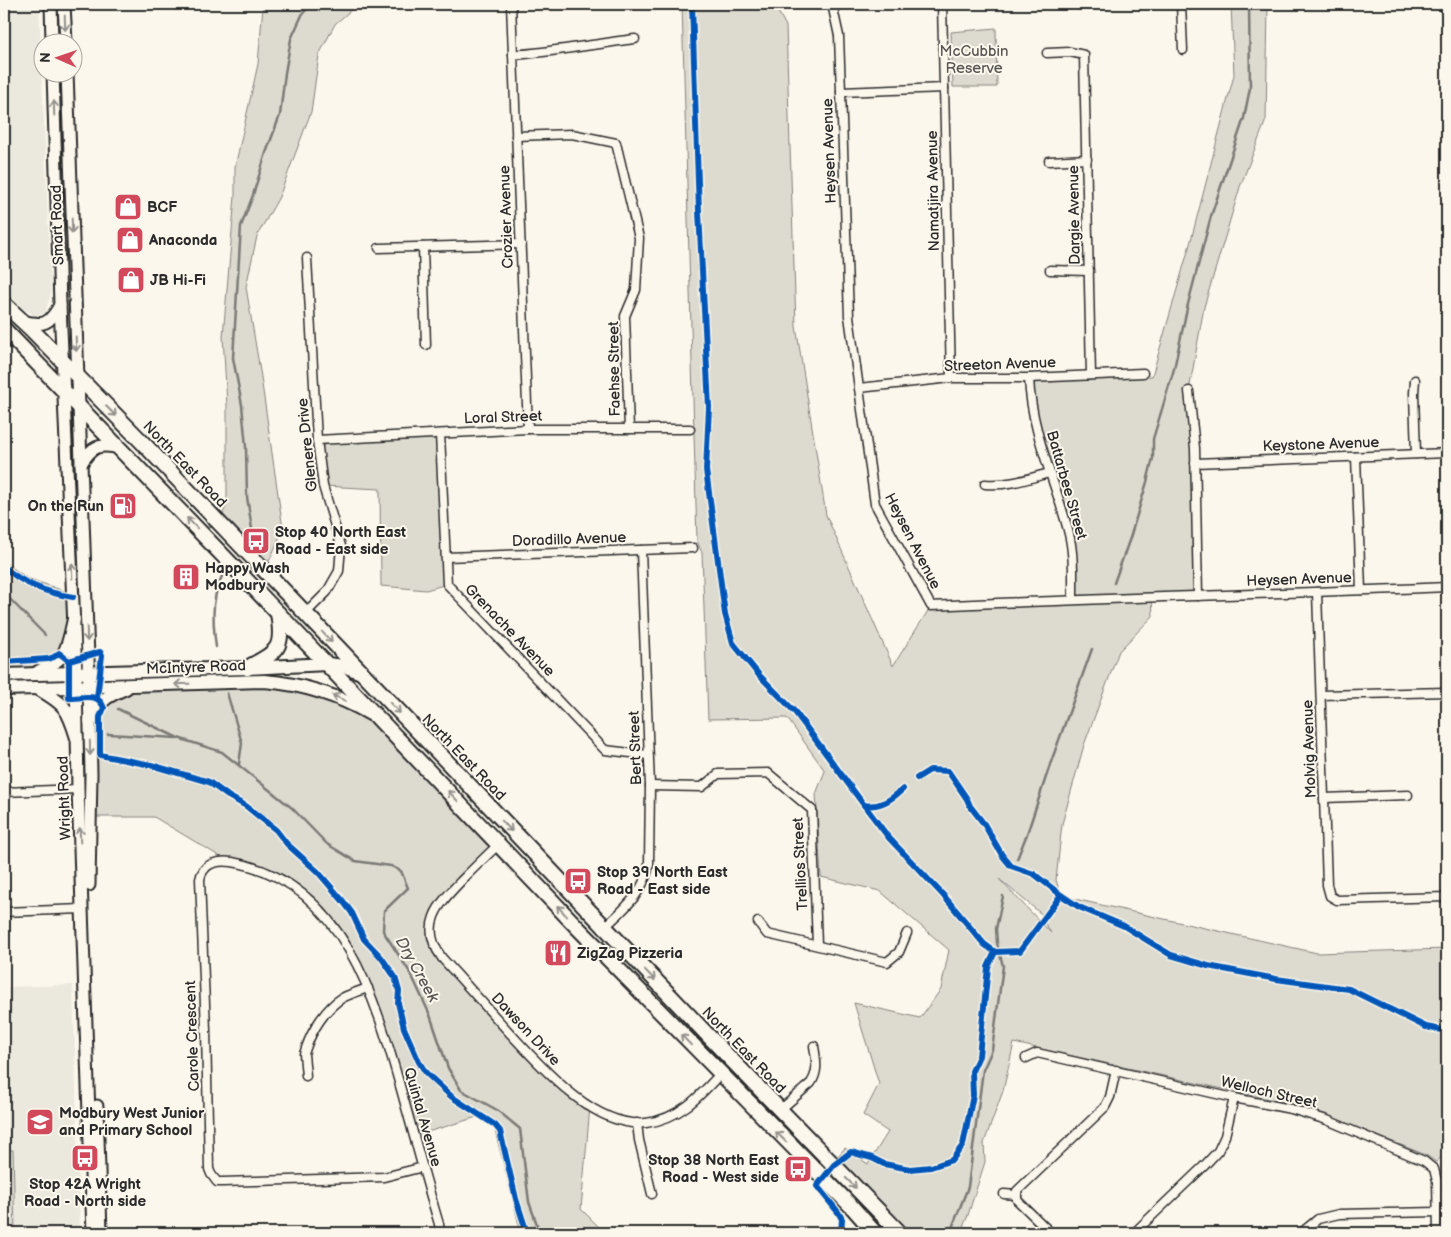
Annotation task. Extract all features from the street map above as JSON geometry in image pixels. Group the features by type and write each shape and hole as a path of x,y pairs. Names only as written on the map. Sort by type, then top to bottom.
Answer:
{"highway":[{"name":"North East Road","path":"4,304 77,376 241,546 604,928 900,1233"},
{"path":"4,329 382,721 578,928 853,1208 875,1233"},
{"path":"247,668 268,657 279,645 281,632 278,613"},
{"path":"578,928 604,928 604,943 608,959"},
{"path":"720,1074 723,1060 721,1049"},
{"path":"720,1074 746,1075"},
{"path":"853,1208 856,1220 864,1233"},
{"path":"886,1218 892,1233"}],"main road":[{"path":"51,4 52,32"},
{"path":"64,4 65,32"},
{"name":"Smart Road","path":"53,82 60,305 64,363"},
{"name":"Smart Road","path":"67,82 77,376"},
{"path":"22,321 45,324 53,317 60,305"},
{"name":"Wright Road","path":"64,363 74,619 82,672"},
{"name":"Wright Road","path":"77,376 81,464 82,672 90,721 89,888 101,1233"},
{"path":"81,464 88,453 104,444 120,448"},
{"path":"34,674 54,664 62,656 67,648 74,619"},
{"name":"McIntyre Road","path":"4,675 327,664 344,666 361,673"},
{"name":"McIntyre Road","path":"4,689 264,681 289,684 333,696 382,721"},
{"name":"Wright Road","path":"83,686 77,738 93,1233"},
{"path":"90,721 96,708 104,698 133,686"},
{"path":"37,688 62,704 70,716 77,738"}],"street":[{"name":"Crozier Avenue","path":"511,4 528,429"},
{"name":"Heysen Avenue","path":"832,4 839,36 849,316 875,504 931,606 1073,599 1447,587"},
{"name":"Namatjira Avenue","path":"942,4 951,378"},
{"path":"1181,4 1184,50"},
{"path":"513,55 544,53 635,39"},
{"name":"Dargie Avenue","path":"1046,53 1070,52 1084,55 1091,375"},
{"path":"841,92 944,88"},
{"name":"Faehse Street","path":"516,136 572,134 616,143 639,238 636,290 625,316 629,429"},
{"path":"1049,161 1087,159"},
{"path":"379,248 521,244"},
{"path":"423,247 426,345"},
{"name":"Glenere Drive","path":"305,614 327,592 339,571 341,546 323,486 318,440 307,258"},
{"path":"1050,270 1089,271"},
{"name":"Streeton Avenue","path":"859,388 951,378 1029,378 1143,373"},
{"name":"Battarbee Street","path":"1029,378 1029,395 1033,414 1049,473 1069,534 1074,563 1073,599"},
{"path":"1415,380 1416,454"},
{"path":"1189,391 1195,462 1198,596"},
{"name":"Loral Street","path":"318,440 528,429 690,429"},
{"name":"Grenache Avenue","path":"440,434 447,584 605,750 648,755"},
{"name":"Keystone Avenue","path":"1195,462 1447,453"},
{"path":"1356,457 1361,590"},
{"path":"985,484 1014,483 1049,473"},
{"name":"Doradillo Avenue","path":"446,556 693,548"},
{"name":"Bert Street","path":"604,928 635,897 645,882 648,873 650,786 641,550"},
{"name":"Molvig Avenue","path":"1317,592 1327,885 1330,896 1337,900 1447,897"},
{"path":"1321,695 1447,692"},
{"name":"Trellios Street","path":"650,786 702,787 718,774 768,773 812,810 817,945"},
{"path":"4,792 78,789"},
{"path":"1324,798 1408,795"},
{"name":"Dawson Drive","path":"499,844 440,904 432,922 431,932 434,945 442,958 475,995 558,1082 595,1109 622,1122 637,1123 657,1120 685,1109 720,1074"},
{"name":"Quintal Avenue","path":"210,864 224,862 252,867 271,873 295,886 315,905 348,948 368,988 392,1060 440,1233"},
{"name":"Carole Crescent","path":"210,864 203,870 200,879 209,1169 211,1174 217,1182 304,1180 384,1177 423,1167"},
{"path":"4,912 82,909"},
{"path":"758,922 767,934 887,962 899,952 908,933"},
{"path":"306,1076 304,1054 326,1013 344,997 368,988"},
{"path":"780,1110 810,1083 814,1077 817,1064 814,1046"},
{"name":"Welloch Street","path":"1026,1058 1037,1053 1234,1098 1291,1109 1327,1120 1424,1160 1434,1170 1437,1182 1438,1233"},
{"path":"1051,1233 1017,1200 1018,1191 1105,1108 1110,1097 1116,1070"},
{"path":"1134,1233 1218,1151 1225,1136 1234,1098"},
{"path":"637,1123 639,1140 652,1194"},
{"path":"1004,1194 1017,1195"},
{"path":"1301,1233 1318,1219 1339,1214 1438,1212"}],"shaded area":[{"path":"4,4 39,4 40,32 32,32 32,82 42,82 51,293 45,313 36,316 18,307 4,293"},
{"name":"Modbury West Junior and Primary School","path":"73,985 80,1233 4,1233 4,987"}],"green space":[{"path":"267,4 358,4 335,24 319,55 311,112 279,197 257,236 246,287 283,529 265,571 219,523 227,504 227,405 223,336 235,196 235,167 258,64 263,6"},
{"path":"682,4 774,4 786,26 796,326 826,515 893,666 931,606 1073,599 1069,534 1029,395 1029,378 1152,376 1190,244 1234,75 1231,4 1268,4 1266,120 1240,187 1204,307 1189,391 1198,596 1152,597 1153,616 1119,651 1084,745 1062,824 1056,880 1061,896 1317,953 1447,949 1447,1154 1436,1162 1426,1155 1305,1107 1014,1043 1003,1091 984,1143 985,1162 967,1218 960,1233 911,1233 837,1157 845,1148 868,1164 888,1132 863,1115 879,1084 854,1003 920,1018 941,989 949,950 880,891 821,877 816,794 825,771 787,718 708,719 702,553 697,541","holes":["999,879 1045,917 1049,912 1043,921 1051,933"]},
{"name":"McCubbin Reserve","path":"996,28 997,87 953,87 951,32"},
{"path":"440,434 447,584 426,590 381,586 380,489 323,486 317,440"},
{"path":"4,562 27,578 67,592 69,641 34,674 4,675"},
{"path":"129,686 292,687 382,721 499,844 434,915 434,945 556,1081 590,1106 581,1209 605,1233 521,1233 494,1127 477,1117 414,1136 365,981 334,929 290,884 229,862 154,817 90,817 93,713"},
{"path":"4,1150 13,1150 15,1233 4,1233"}],"waterway":[{"path":"244,541 252,529 247,497 246,447 242,405 233,358 241,226 280,115 291,39 303,13 312,4"},
{"path":"1114,583 1147,482 1153,458 1153,439 1174,369 1188,304 1211,216 1244,118 1250,88 1249,4"},
{"path":"216,647 214,626 215,596 227,567"},
{"name":"Dry Creek","path":"4,593 45,635"},
{"path":"1017,859 1092,649"},
{"path":"227,693 242,743 239,764"},
{"name":"Dry Creek","path":"118,709 178,738 222,752 292,808 327,844 355,861 391,866 401,871 408,888 384,911 383,931 411,974 430,1015 448,1068 461,1090 497,1110 520,1129 529,1202 540,1233"},
{"path":"108,734 177,738"},
{"path":"950,1233 968,1187 983,1070 992,1050 1003,966 997,943 996,929 1003,896"}],"cycle path":[{"path":"692,4 699,212 709,407 706,470 725,614 733,643 759,675 795,712 864,805 880,804 903,789"},
{"path":"4,567 36,587 73,597"},
{"path":"69,661 100,652 102,655 97,698"},
{"path":"4,662 48,659 59,653 69,661 69,698 94,698 104,708 100,717 100,755 151,765 209,782 246,806 276,830 287,844 318,872 352,913 364,939 381,957 395,977 399,991 398,1003 404,1028 426,1073 452,1097 495,1125 500,1131 516,1199 527,1233"},
{"path":"917,778 930,770 948,771 1011,866 1034,874 1061,895"},
{"path":"864,805 889,838 943,895 984,944 995,952 1020,951 1061,895 1079,907 1124,926 1171,955 1208,966 1276,979 1349,989 1426,1027 1447,1031"},
{"path":"841,1233 842,1219 817,1186 834,1165 851,1152 872,1158 884,1164 910,1169 931,1167 952,1160 963,1145 973,1095 972,1071 979,1056 988,967 995,952"}],"place":[{"name":"BCF","path":"128,207"},
{"name":"Anaconda","path":"130,240"},
{"name":"JB Hi-Fi","path":"131,280"},
{"name":"On the Run","path":"123,506"},
{"name":"Stop 40 North East Road - East side","path":"256,541"},
{"name":"Happy Wash Modbury","path":"186,577"},
{"name":"Stop 39 North East Road - East side","path":"578,881"},
{"name":"ZigZag Pizzeria","path":"558,953"},
{"name":"Modbury West Junior and Primary School","path":"40,1122"},
{"name":"Stop 42A Wright Road - North side","path":"85,1158"},
{"name":"Stop 38 North East Road - West side","path":"798,1169"}]}
